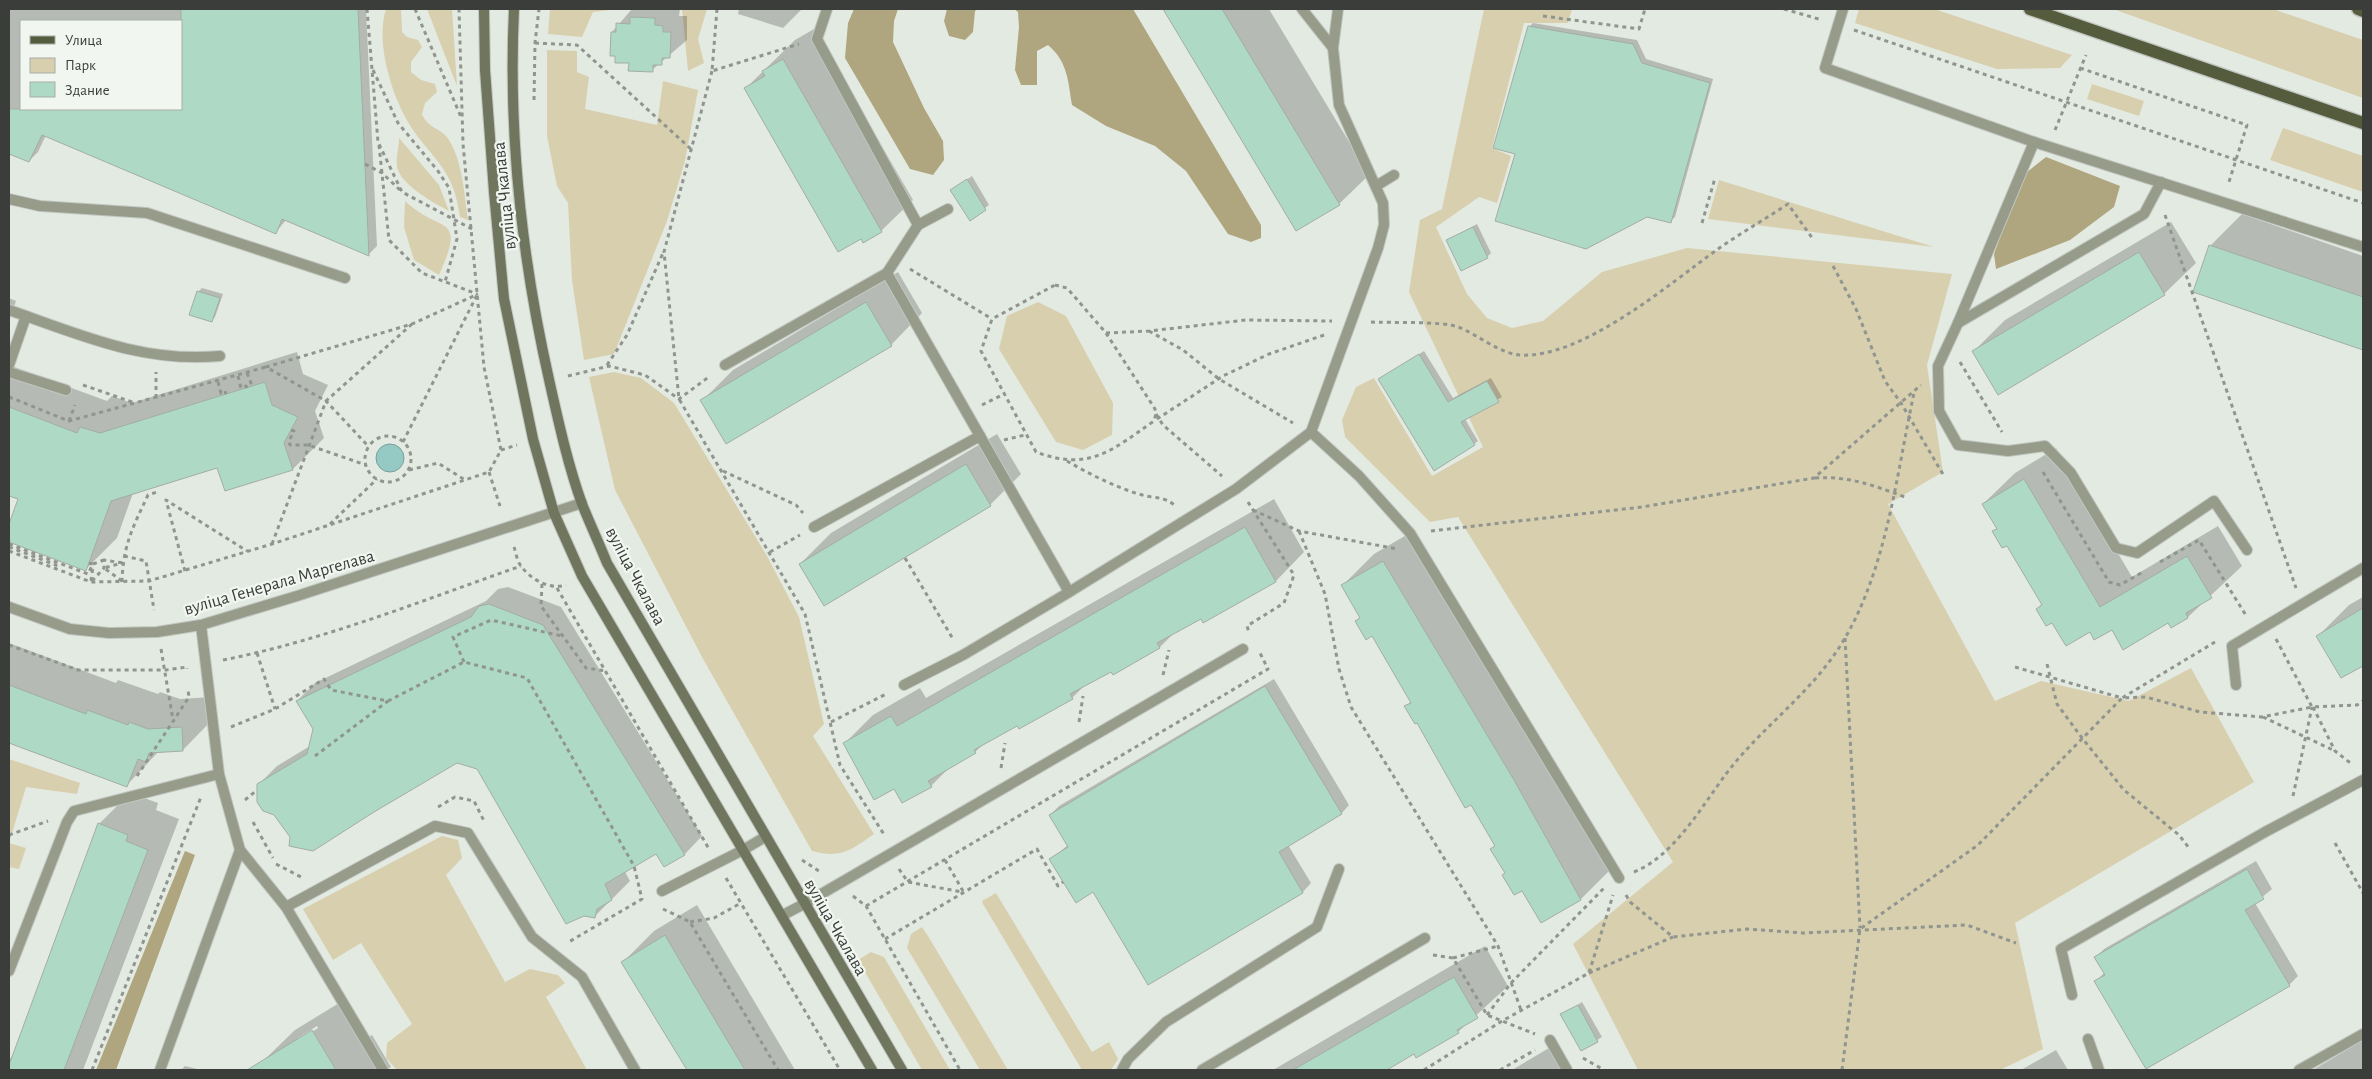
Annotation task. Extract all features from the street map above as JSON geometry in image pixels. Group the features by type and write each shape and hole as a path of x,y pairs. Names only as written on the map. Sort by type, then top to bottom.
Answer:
{"main road":[{"name":"вуліца Чкалава","path":"484,9 489,126 504,299 533,439 554,513 582,576 743,850 783,914 872,1070"},
{"name":"вуліца Чкалава","path":"514,9 511,70 518,193 534,316 560,430 582,503 607,563 902,1070"},
{"path":"2030,9 2363,123"},
{"path":"2358,9 2363,11"}],"street":[{"path":"827,9 817,39 918,225"},
{"path":"1302,9 1334,48"},
{"path":"904,686 962,655 1069,592 1236,489 1311,432 1352,322 1378,248 1384,225 1383,203 1339,105 1334,48 1338,9"},
{"path":"1843,9 1825,68 2034,142 2363,247"},
{"path":"2034,142 1938,366 1939,410 1958,445 2008,451 2045,446 2071,473 2116,548 2137,553 2214,501 2247,550"},
{"path":"1376,186 1394,175"},
{"path":"1958,323 2144,214 2161,182"},
{"path":"9,199 40,206 147,213 345,278"},
{"path":"725,365 889,276 918,225 948,209"},
{"path":"889,276 1069,592"},
{"path":"9,310 127,350 191,359 220,356"},
{"path":"9,365 26,316"},
{"path":"9,372 66,390"},
{"path":"1311,432 1359,476 1410,533 1619,878"},
{"path":"814,527 980,436"},
{"name":"вуліца Генерала Маргелава","path":"9,606 70,629 109,633 157,632 201,625 582,503"},
{"path":"2236,685 2232,646 2363,568"},
{"path":"201,625 219,774 240,850 286,907 383,1070"},
{"path":"783,914 839,884 1243,649"},
{"path":"9,971 67,822 74,811 219,774"},
{"path":"2072,995 2061,949 2265,832 2363,780"},
{"path":"286,907 435,826 468,834 532,937 582,977 635,1070"},
{"path":"662,891 717,864 765,837"},
{"path":"160,1070 240,850"},
{"path":"1122,1070 1128,1059 1166,1022 1317,926 1339,869"},
{"path":"1202,1070 1425,938"},
{"path":"2299,1070 2363,1034"},
{"path":"2088,1039 2099,1070"},
{"path":"1550,1040 1567,1070"}],"path":[{"path":"367,9 378,142 390,240 422,274 478,294"},
{"path":"415,9 462,120"},
{"path":"9,551 91,582 149,581 248,552 489,472 501,450 484,367 462,120 459,9"},
{"path":"534,109 535,43 539,9"},
{"path":"608,365 627,335 664,252 712,72 717,9"},
{"path":"1543,16 1639,29 1646,9"},
{"path":"1784,9 1838,25 2068,102 2363,203"},
{"path":"712,72 817,39"},
{"path":"535,43 577,45 692,150"},
{"path":"2055,131 2086,55"},
{"path":"372,67 398,122 438,171 449,188 457,239 445,282"},
{"path":"2080,68 2247,126 2227,187"},
{"path":"378,142 402,192"},
{"path":"365,164 382,173 402,192 472,230"},
{"path":"1702,223 1715,178"},
{"path":"1106,333 1149,331 1246,320 1456,326 1490,344 1519,355 1553,351 1586,337 1624,317 1732,240 1788,204 1814,239"},
{"path":"2164,212 2296,588"},
{"path":"664,252 679,398 805,614 840,765 871,812"},
{"path":"1833,266 1856,309 1865,336 1886,381 1902,403 1944,476"},
{"path":"889,276 912,268 992,319"},
{"path":"1251,635 1247,626 1284,603 1294,574 1242,494 1157,416 1106,333 1067,288 1055,285 992,319 981,351 1036,452 1064,460 1078,461 1093,458 1115,448 1154,421 1157,416 1219,379 1269,354 1315,340 1352,322"},
{"path":"9,397 69,421 218,382 412,324 478,294"},
{"path":"403,442 478,294"},
{"path":"272,544 326,400 412,324"},
{"path":"1149,331 1183,350 1219,379 1298,426"},
{"path":"1949,343 2003,432"},
{"path":"570,386 568,374 608,365 645,375 679,398"},
{"path":"679,398 725,365"},
{"path":"1814,478 1914,393 1938,366"},
{"path":"266,367 326,400 369,447"},
{"path":"248,373 251,383 253,382"},
{"path":"238,376 241,388 246,386 247,388"},
{"path":"218,382 221,393 225,391 226,394"},
{"path":"80,393 83,384 136,403"},
{"path":"1487,1015 1511,982 1607,885 1647,867 1691,824 1727,772 1829,662 1856,619 1879,556 1914,393"},
{"path":"69,421 76,402"},
{"path":"291,430 294,431 289,441 290,445 308,445 366,465"},
{"path":"409,470 411,455 403,442 388,436 381,438 369,447 366,454 366,465 371,474 383,482 398,480 409,470 438,463 465,480"},
{"path":"501,450 521,444"},
{"path":"1064,460 1084,471 1144,495 1171,501 1176,507"},
{"path":"722,471 796,505 814,527 770,552"},
{"path":"489,472 500,506"},
{"path":"1410,533 1642,507 1814,478 1837,477 1864,481 1905,497"},
{"path":"329,525 376,479"},
{"path":"122,582 123,563 128,537 148,495 157,492"},
{"path":"186,571 166,500 248,552"},
{"path":"1252,510 1300,531 1423,554"},
{"path":"1300,531 1325,594 1339,669 1351,707 1498,946 1521,1010"},
{"path":"9,546 88,574 91,563"},
{"path":"9,546 56,565 55,569"},
{"path":"514,547 521,566 542,584 557,588 569,584"},
{"path":"124,556 146,561 154,610"},
{"path":"905,558 962,655"},
{"path":"91,563 104,560 123,563"},
{"path":"104,560 104,568"},
{"path":"91,563 104,568 122,582"},
{"path":"91,563 91,582"},
{"path":"91,582 104,568 123,563"},
{"path":"220,661 257,653 346,627 521,566"},
{"path":"542,584 541,606 562,636 586,668 606,671"},
{"path":"557,588 717,864 840,1070"},
{"path":"464,662 453,637 491,620 562,636"},
{"path":"1842,1070 1860,929 1845,636"},
{"path":"2274,636 2335,751"},
{"path":"1860,929 1978,845 2122,698 2216,641"},
{"path":"9,645 78,670 166,670 187,667 187,674"},
{"path":"160,646 174,720"},
{"path":"1161,682 1169,650"},
{"path":"866,906 1268,669 1259,652"},
{"path":"257,653 275,709"},
{"path":"315,756 388,701 464,662 527,678 634,866 642,899 650,903"},
{"path":"2048,664 2057,704 2082,738 2124,790 2179,835 2189,848"},
{"path":"2015,666 2122,698 2146,697 2200,712 2262,717 2312,706 2357,705 2363,701"},
{"path":"226,729 275,709 324,679 331,690 388,701"},
{"path":"136,778 189,697 188,682"},
{"path":"830,722 904,686"},
{"path":"1078,728 1083,696"},
{"path":"2292,798 2312,706"},
{"path":"2262,717 2335,751 2356,768"},
{"path":"1000,774 1005,743"},
{"path":"92,1070 202,794"},
{"path":"9,835 74,811"},
{"path":"2335,843 2363,892"},
{"path":"885,939 1037,849 1058,886 1063,882"},
{"path":"796,856 839,884 866,906 960,1070"},
{"path":"945,860 963,892"},
{"path":"1619,878 1630,902 1673,937"},
{"path":"1589,973 1619,878"},
{"path":"908,882 963,892"},
{"path":"551,953 642,899"},
{"path":"690,922 714,918 741,903"},
{"path":"658,906 690,922 778,1070"},
{"path":"1424,1070 1502,1021 1589,973 1673,937 1747,930 1803,933 1967,925 2016,943"},
{"path":"1425,960 1433,955 1453,958 1498,946"},
{"path":"1453,958 1487,1015 1550,1040"},
{"path":"1500,1070 1550,1040"}],"green space":[{"path":"386,9 401,9 402,32 407,37 418,40 422,47 411,62 411,72 421,80 435,84 437,92 425,103 422,114 431,126 446,136 454,149 462,179 468,220 460,217 456,195 447,175 411,127 398,101 387,70 384,53 383,23"},
{"path":"427,9 452,9 457,86"},
{"path":"550,9 618,9 593,12 582,37 548,34"},
{"path":"682,9 707,9 698,39 704,63 688,71"},
{"path":"1484,9 1572,9 1568,23 1524,23 1492,148 1511,156 1497,203 1479,197 1436,227 1467,294 1487,318 1512,328 1543,321 1602,272 1687,248 1952,274 1927,365 1943,472 1888,504 1995,701 2041,681 2129,701 2191,668 2254,782 2015,923 2043,1049 2000,1070 1638,1070 1573,944 1673,862 1458,517 1430,522 1345,437 1342,420 1356,387 1374,378 1432,476 1483,447 1409,292 1420,220 1442,209"},
{"path":"1859,9 1934,9 2072,55 2060,68 1997,69 1855,23"},
{"path":"2113,9 2273,9 2363,40 2363,98"},
{"path":"547,50 577,51 577,72 589,77 585,109 657,125 663,81 698,90 685,161 667,221 614,354 584,360 572,280 568,203 557,186 547,136"},
{"path":"2092,84 2144,101 2139,116 2087,99"},
{"path":"2283,128 2363,156 2363,192 2270,160"},
{"path":"399,138 439,185 449,211 410,186 399,173 397,163"},
{"path":"1719,180 1934,247 1708,219"},
{"path":"405,201 446,227 450,233 451,242 439,275 414,260 404,227"},
{"path":"1038,302 1066,316 1113,403 1112,435 1083,450 1056,442 999,349 1007,316"},
{"path":"614,372 641,378 674,403 767,556 799,617 824,724 813,736 874,834 852,849 831,854 812,851 702,657 615,490 589,377"},
{"path":"9,759 80,783 77,794 26,787 9,843"},
{"path":"442,836 458,840 462,858 446,875 505,982 530,969 558,975 565,983 546,997 587,1070 397,1070 386,1058 387,1043 412,1024 361,943 333,960 303,909"},
{"path":"9,843 26,848 19,869 9,867"},
{"path":"996,893 1092,1052 1109,1042 1118,1059 1111,1070 1082,1070 983,904 982,901"},
{"path":"922,927 1008,1070 980,1070 907,948 911,934"},
{"path":"871,952 884,957 950,1070 922,1070 858,960"}],"shaded area":[{"path":"854,9 898,9 894,21 893,42 924,108 943,141 944,160 933,175 910,169 845,58 848,23"},
{"path":"947,9 978,9 975,11 973,32 965,40 949,36 944,21"},
{"path":"1014,9 1133,9 1261,225 1261,238 1251,242 1228,234 1186,171 1155,146 1106,126 1072,105 1066,72 1060,58 1048,45 1037,51 1037,85 1021,85 1015,70 1019,27 1018,12"},
{"path":"2046,157 2120,186 2114,207 2070,240 1996,269 1994,254 2022,176"},
{"path":"185,851 195,855 116,1070 96,1070"}],"water":[{"path":"390,444 400,448 404,458 400,468 390,472 380,468 376,458 380,448"}],"building":[{"path":"181,9 358,9 369,256 282,219 276,234 42,135 29,162 9,154 9,109 182,110"},
{"path":"1163,9 1222,9 1340,205 1296,231"},
{"path":"630,17 655,18 655,25 663,26 663,32 671,32 670,58 662,58 662,65 653,65 653,72 628,71 629,63 615,63 615,56 610,56 611,32 616,32 616,23 630,24"},
{"path":"1528,26 1633,44 1642,63 1710,83 1671,223 1647,217 1586,249 1495,221 1515,154 1493,148"},
{"path":"783,59 882,232 863,243 861,239 838,252 744,88 765,76 762,71"},
{"path":"967,179 986,210 970,221 950,190"},
{"path":"1473,227 1488,258 1461,271 1446,240"},
{"path":"2209,245 2363,297 2363,350 2193,292"},
{"path":"2139,252 2165,295 1998,395 1972,351"},
{"path":"197,291 220,298 212,322 189,315"},
{"path":"866,302 892,346 726,444 700,400"},
{"path":"1419,354 1448,402 1487,381 1499,402 1461,422 1475,445 1434,471 1378,379"},
{"path":"265,382 272,405 298,417 284,443 293,470 225,491 217,468 111,501 86,571 9,542 9,524 18,499 9,496 9,407 77,433 80,427 100,433"},
{"path":"966,464 991,506 824,606 799,564"},
{"path":"2024,479 2100,607 2187,556 2212,598 2186,613 2188,618 2171,628 2168,623 2123,650 2112,630 2094,640 2090,632 2066,646 2052,623 2046,626 2036,609 2042,605 2007,546 2002,548 1992,531 1997,529 1982,504"},
{"path":"1245,527 1276,582 1203,623 1201,619 1157,643 1160,648 1113,675 1111,672 1070,694 1073,699 1019,729 1017,726 974,750 976,753 928,781 932,787 902,803 894,789 874,800 843,743 891,716 897,726"},
{"path":"1383,561 1514,780 1581,900 1541,923 1522,891 1514,895 1502,875 1505,873 1490,849 1495,846 1471,805 1465,808 1417,723 1415,724 1404,706 1411,703 1372,636 1366,640 1355,621 1360,618 1341,585"},
{"path":"489,604 543,625 685,855 664,867 656,854 605,884 612,900 597,909 595,918 584,916 566,924 477,769 457,763 313,851 289,846 290,837 274,815 263,811 257,802 257,784 307,754 313,729 296,701 471,617 479,606"},
{"path":"2363,608 2363,666 2341,678 2316,636"},
{"path":"9,685 86,714 87,710 128,725 129,722 148,729 182,727 183,751 149,753 146,762 138,759 127,787 9,743"},
{"path":"1265,686 1342,814 1279,852 1303,893 1148,985 1093,892 1076,903 1049,859 1068,847 1049,815"},
{"path":"98,823 128,835 126,841 148,850 64,1070 9,1070 9,1065"},
{"path":"2247,869 2264,899 2245,910 2290,986 2146,1069 2094,981 2105,975 2094,957"},
{"path":"665,935 745,1070 687,1070 621,962"},
{"path":"1454,977 1478,1018 1457,1030 1459,1033 1416,1058 1414,1054 1387,1070 1293,1070"},
{"path":"1578,1005 1598,1042 1581,1051 1560,1014"},
{"path":"312,1030 336,1070 247,1070"}]}
